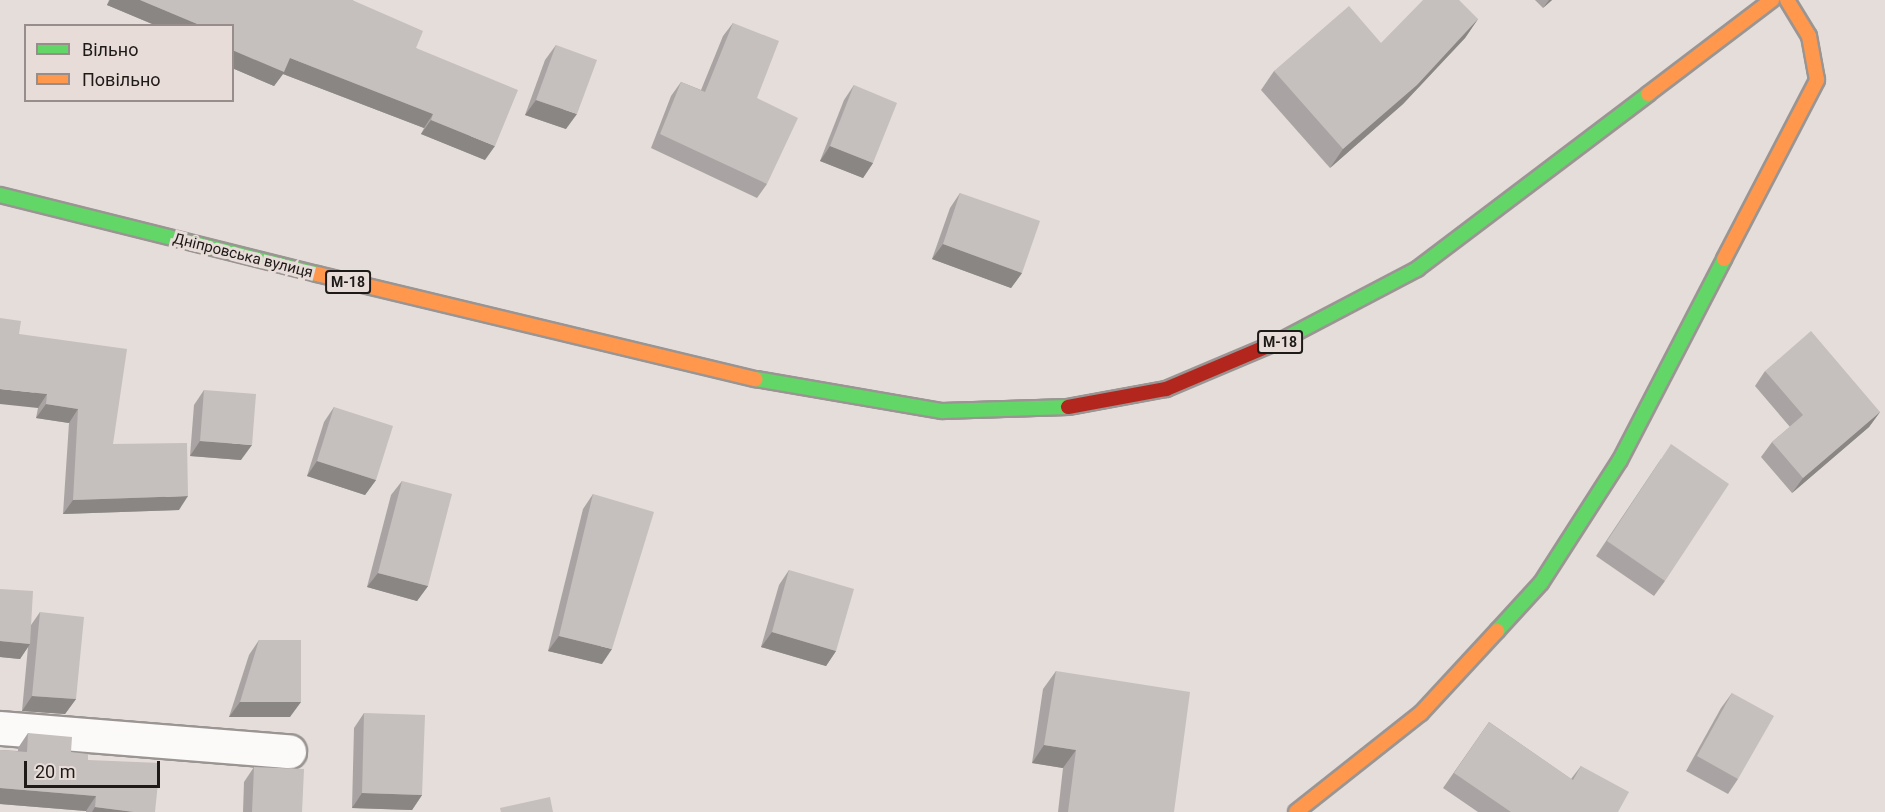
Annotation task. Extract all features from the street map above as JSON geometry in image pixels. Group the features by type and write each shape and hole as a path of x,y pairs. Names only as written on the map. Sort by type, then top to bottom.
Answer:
{"main road":[{"name":"Дніпровська вулиця","path":"0,195 695,369 942,411 1042,412 1166,389 1257,354 1417,269 1772,0"},
{"path":"1296,812 1421,713 1541,583 1620,460 1817,80 1809,36 1787,0"}],"street":[{"path":"0,728 289,751"}],"building":[{"path":"140,0 352,0 423,31 416,48 518,90 495,146 431,120 433,114 290,58 284,72 234,51 234,24 197,24"},
{"path":"1423,0 1459,0 1478,19 1417,85 1343,149 1274,71 1349,6 1381,43"},
{"path":"733,23 779,41 757,98 798,118 767,184 660,134 681,82 705,92"},
{"path":"556,45 597,60 577,114 536,100"},
{"path":"854,85 897,103 873,163 830,146"},
{"path":"960,193 1040,221 1022,273 943,244"},
{"path":"0,318 21,321 19,334 127,349 113,444 187,443 188,496 73,500 78,409 46,404 47,394 0,389"},
{"path":"1811,331 1880,412 1803,478 1772,442 1803,415 1765,371"},
{"path":"204,390 256,394 252,445 200,441"},
{"path":"334,407 393,426 376,480 317,461"},
{"path":"1671,444 1729,484 1665,581 1607,541"},
{"path":"402,481 452,494 428,586 378,573"},
{"path":"593,494 654,512 612,649 559,636"},
{"path":"789,570 854,589 836,651 772,632"},
{"path":"0,589 33,591 30,644 0,641"},
{"path":"40,612 84,617 76,699 32,696"},
{"path":"259,640 301,640 301,702 240,702"},
{"path":"1056,671 1190,692 1174,812 1068,812 1076,750 1044,745"},
{"path":"1732,693 1774,716 1738,779 1697,756"},
{"path":"364,713 425,715 422,795 362,793"},
{"path":"1489,722 1573,780 1581,766 1629,792 1618,812 1511,812 1454,773"},
{"path":"28,733 72,737 71,752 88,754 88,760 160,763 155,812 95,807 96,796 0,788 0,750 27,752"},
{"path":"254,767 304,769 302,812 252,812"},
{"path":"550,797 553,812 501,812 500,808"}],"traffic: fast":[{"path":"1282,340 1417,269 1648,94"},
{"path":"0,195 317,274"},
{"path":"1497,631 1541,583 1620,460 1724,259"},
{"path":"756,379 942,411 1068,407"}],"traffic: slow":[{"path":"1648,94 1772,0"},
{"path":"1724,259 1817,80 1809,36 1787,0"},
{"path":"317,274 756,379"},
{"path":"1296,812 1421,713 1497,631"}],"traffic: jam":[{"path":"1068,407 1166,389 1282,340"}]}
